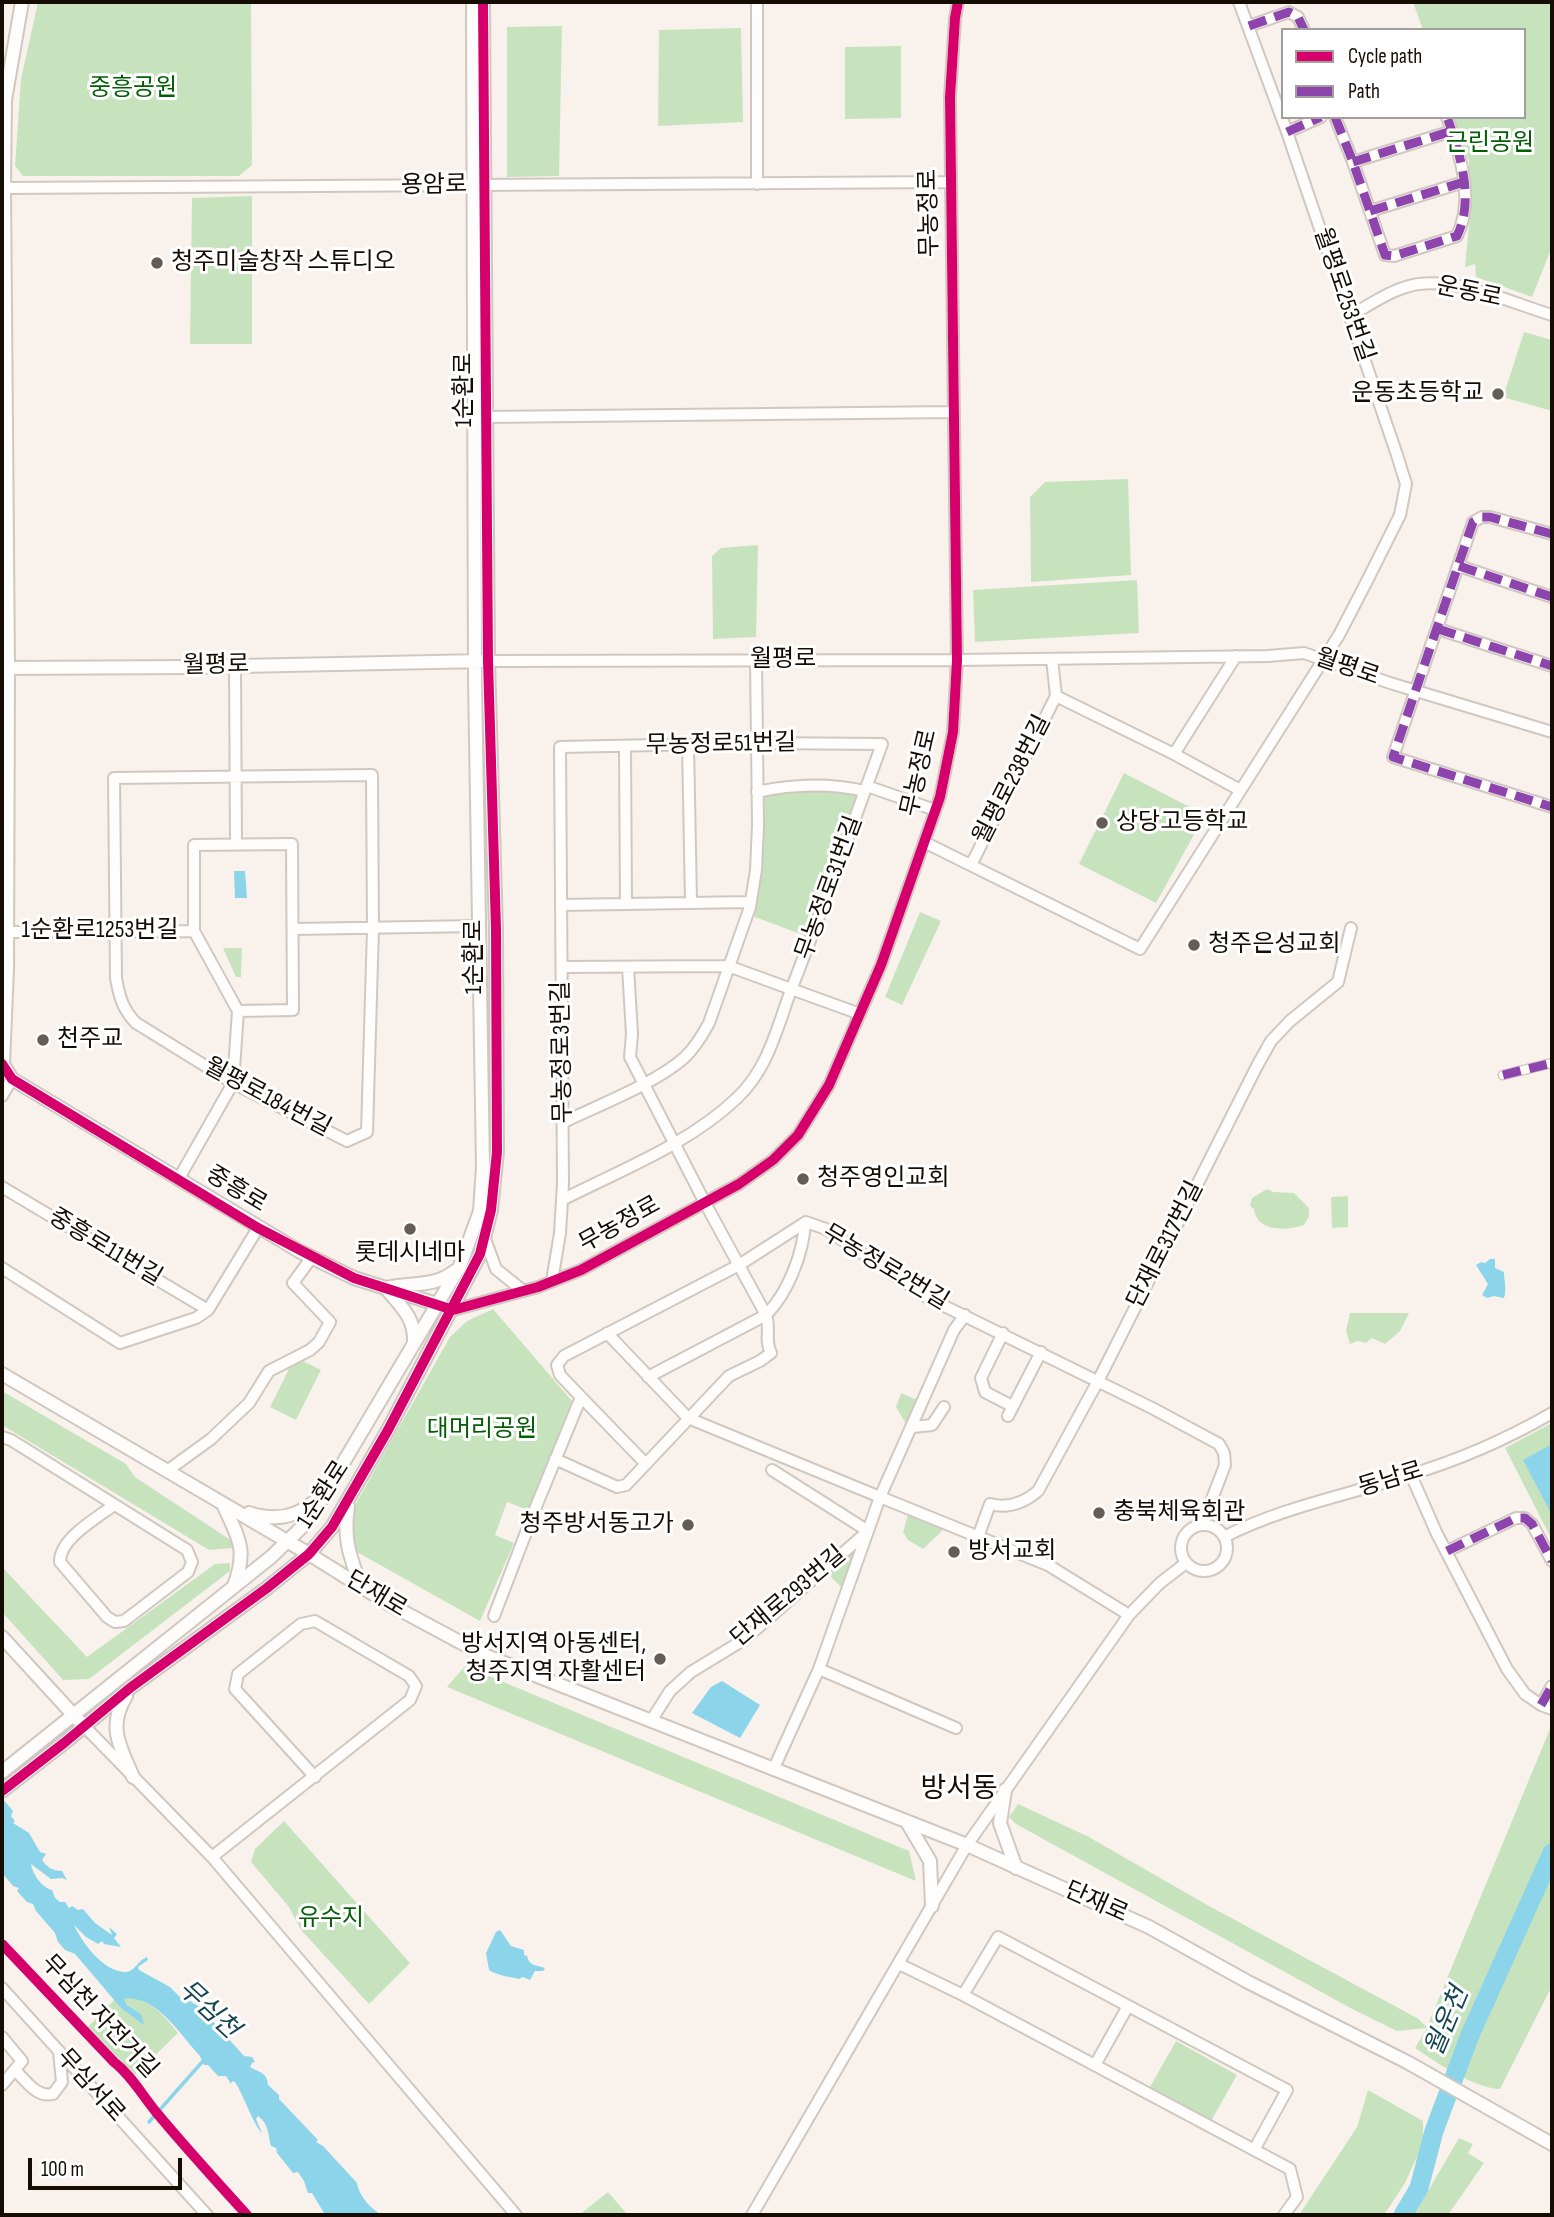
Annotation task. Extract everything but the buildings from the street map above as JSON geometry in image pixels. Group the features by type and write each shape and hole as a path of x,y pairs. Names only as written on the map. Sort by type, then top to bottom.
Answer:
{"street":[{"path":"2,1096 12,1079 2,1064 7,932 3,188 5,100 22,2"},
{"name":"1순환로","path":"2,1791 130,1688 309,1554 332,1527 349,1499 453,1310 485,1239 497,1152 496,929 488,661 486,417 473,2"},
{"name":"1순환로","path":"2,1772 234,1587 303,1526 327,1491 438,1305 460,1266 475,1228 482,1194 474,661 483,2"},
{"path":"757,2 757,184"},
{"name":"무농정로","path":"453,1310 581,1270 740,1184 773,1160 798,1135 829,1086 881,965 936,810 953,732 957,660 950,97 958,2"},
{"name":"월평로253번길","path":"1239,2 1281,115"},
{"path":"1249,26 1289,12 1298,17 1303,28"},
{"name":"월평로253번길","path":"971,865 1140,949 1339,635 1400,515 1406,484 1282,119"},
{"path":"1287,132 1316,119"},
{"path":"1336,119 1385,255 1394,256 1457,236 1462,226 1464,170 1448,119"},
{"path":"1353,162 1452,131"},
{"name":"용암로","path":"3,188 951,181"},
{"path":"1370,211 1464,182"},
{"name":"운동로","path":"1350,316 1388,295 1417,284 1448,284 1552,315"},
{"path":"486,417 953,412"},
{"path":"1552,534 1490,517 1482,517 1474,522 1393,757 1552,807"},
{"path":"1459,566 1552,597"},
{"path":"1438,629 1552,666"},
{"name":"월평로","path":"5,668 474,661 1052,659 1304,653 1552,732"},
{"path":"1174,754 1236,656"},
{"name":"월평로238번길","path":"971,865 1056,696 1052,659"},
{"path":"564,1122 665,1072 685,1057 701,1039 709,1023 751,902 756,870 755,660"},
{"path":"235,666 236,844"},
{"name":"월평로238번길","path":"1056,696 1240,790"},
{"name":"무농정로51번길","path":"560,747 757,743 882,744"},
{"path":"688,744 691,902"},
{"name":"무농정로31번길","path":"562,1200 674,1143 716,1118 740,1096 757,1075 774,1041 791,990 808,951 882,744"},
{"path":"625,746 626,904"},
{"name":"무농정로3번길","path":"552,1281 560,1233 564,1122 560,747"},
{"name":"월평로184번길","path":"372,775 373,929 367,1132 347,1141 233,1083 136,1023 128,1015 119,997 114,930 114,778 372,775"},
{"name":"무농정로","path":"757,792 811,785 844,786 866,789 936,810"},
{"path":"924,842 971,865"},
{"name":"1순환로1253번길","path":"292,844 293,929 293,1010 238,1012 194,931 194,845 292,844"},
{"path":"561,905 751,902"},
{"path":"293,929 478,926"},
{"name":"단재로317번길","path":"978,1537 990,1504 1009,1506 1026,1501 1038,1491 1098,1381 1256,1066 1271,1041 1290,1021 1338,982 1352,928"},
{"name":"1순환로1253번길","path":"7,932 194,931"},
{"name":"무농정로31번길","path":"562,967 728,966 860,1014"},
{"path":"555,1459 617,1487 626,1485 729,1376 771,1353 766,1344 770,1326 766,1315 630,1057 632,1034 628,967"},
{"path":"178,1180 233,1083 238,1012"},
{"path":"1503,1075 1552,1063"},
{"name":"중흥로","path":"12,1079 258,1228 312,1257 354,1278 453,1310"},
{"name":"중흥로11번길","path":"2,1187 208,1310"},
{"name":"무농정로2번길","path":"607,1333 739,1265 805,1223 825,1229 928,1298 1098,1381"},
{"name":"무농정로2번길","path":"766,1315 779,1302 804,1241 805,1223"},
{"path":"2,1268 120,1343 196,1318 208,1310 258,1228"},
{"path":"485,1239 496,1269 522,1290"},
{"path":"167,1471 211,1439 249,1403 269,1371 310,1350 319,1342 330,1322 293,1283 312,1257"},
{"path":"414,1343 409,1315 386,1288 400,1284 435,1283 453,1274 460,1266"},
{"path":"648,1377 766,1315"},
{"name":"단재로293번길","path":"819,1669 880,1497 954,1330 965,1315"},
{"path":"645,1463 560,1375 557,1365 564,1356 607,1333 688,1418 1048,1565 1129,1615"},
{"path":"1003,1333 981,1378 985,1392 1010,1411 1041,1352"},
{"name":"단재로","path":"2,1374 309,1554 388,1604 484,1655 967,1845 1149,1927 1248,1982 1407,2062 1551,2144"},
{"path":"1098,1381 1219,1444 1224,1453 1225,1465 1202,1525"},
{"path":"494,1616 581,1397"},
{"path":"913,1427 932,1425 944,1407"},
{"name":"동남로","path":"1224,1537 1270,1517 1457,1459 1522,1430 1552,1413"},
{"path":"2,1437 11,1440 187,1550 192,1562 188,1573 124,1620 116,1622 107,1617 61,1562 60,1553 68,1541 114,1505"},
{"name":"단재로293번길","path":"772,1470 868,1531"},
{"path":"1410,1475 1507,1669 1525,1693 1541,1705 1552,1709"},
{"path":"223,1504 261,1517 282,1517 301,1513 327,1491"},
{"path":"349,1499 345,1529 347,1546 361,1587"},
{"path":"223,1504 240,1543 242,1565 234,1587"},
{"path":"1447,1551 1516,1517 1525,1518 1532,1524 1552,1561"},
{"path":"1202,1525 1217,1528 1224,1537 1228,1548 1227,1556 1217,1568 1202,1572 1186,1563 1181,1552 1188,1531 1202,1525"},
{"name":"단재로293번길","path":"651,1721 670,1691 691,1672 745,1639 868,1531"},
{"path":"752,2215 967,1845 1129,1615 1160,1583 1186,1563"},
{"path":"212,1857 314,1777 410,1700 416,1686 409,1676 315,1621 301,1623 238,1674 235,1689 314,1777"},
{"path":"2,1637 74,1716 212,1857 516,2215"},
{"path":"773,1770 819,1669 956,1728"},
{"path":"1541,1705 1552,1686"},
{"path":"130,1688 118,1708 116,1735 133,1777"},
{"path":"1004,1790 1000,1823 1016,1868"},
{"path":"907,1822 930,1861 932,1906"},
{"path":"963,1995 998,1937 1287,2090 1254,2150"},
{"path":"899,1964 963,1995 1290,2169 1297,2197 1284,2215"},
{"name":"무심서로","path":"2,1988 207,2215"},
{"path":"1094,2065 1128,2006"},
{"path":"2,2038 22,2061 2,2085"},
{"path":"15,2070 38,2093 46,2096 53,2094 62,2081 59,2051"}],"green space":[{"name":"중흥공원","path":"38,2 251,2 252,165 239,176 23,176 15,166 21,79"},
{"name":"근린공원","path":"1413,2 1552,2 1552,247 1532,297 1476,277 1475,264 1465,267 1470,215 1469,161 1454,119 1526,119 1526,28 1422,28"},
{"path":"562,26 559,176 507,177 507,27"},
{"path":"741,28 743,122 658,126 659,30"},
{"path":"901,46 901,118 845,119 845,47"},
{"path":"252,196 252,344 190,344 192,198"},
{"path":"1524,332 1552,340 1552,411 1503,397"},
{"path":"1128,479 1131,575 1031,582 1030,497 1045,482"},
{"path":"758,545 756,637 713,639 712,556 721,548"},
{"path":"1137,580 1139,633 975,642 973,590"},
{"path":"1124,773 1205,815 1156,903 1079,864"},
{"path":"790,790 858,793 809,937 752,916 765,796"},
{"path":"920,912 941,921 902,1005 885,997"},
{"path":"223,948 242,948 241,977 236,977"},
{"path":"1267,1189 1294,1193 1309,1208 1309,1217 1304,1225 1281,1229 1260,1222 1250,1206 1252,1198"},
{"path":"1348,1196 1348,1227 1332,1228 1331,1197"},
{"name":"대머리공원","path":"493,1309 572,1401 528,1510 507,1502 495,1535 514,1543 480,1621 357,1552 351,1530 354,1507 450,1337 467,1321"},
{"path":"1350,1313 1409,1313 1400,1331 1385,1344 1372,1338 1366,1343 1358,1341 1350,1344 1346,1331"},
{"path":"295,1357 321,1370 296,1420 270,1407"},
{"path":"2,1391 126,1464 135,1477 232,1541 233,1548 209,1550 2,1425"},
{"path":"901,1393 919,1401 911,1424 905,1422 896,1407"},
{"path":"1552,1423 1552,1540 1505,1448"},
{"path":"908,1515 943,1530 923,1549 908,1540 903,1532"},
{"path":"861,1541 843,1589 827,1573"},
{"path":"230,1563 230,1571 89,1679 63,1680 2,1612 2,1567 87,1657 215,1564"},
{"path":"465,1666 909,1851 916,1881 447,1687"},
{"path":"1552,1724 1552,1986 1500,2089 1468,2080 1415,2048 1427,2028 1397,2031 1354,2010 1016,1824 1009,1817 1018,1804 1087,1836 1209,1906 1417,2018 1427,2027"},
{"name":"유수지","path":"284,1821 410,1963 369,2004 301,1930 289,1907 251,1862 255,1849"},
{"path":"135,1998 154,2008 178,2033 135,2075 88,2027 115,1999 121,2008 136,2018 141,2014 127,2005 124,1999"},
{"path":"1176,2041 1237,2075 1211,2121 1150,2087"},
{"path":"1368,2090 1423,2121 1423,2144 1405,2183 1384,2215 1299,2215 1357,2127"},
{"path":"1459,2138 1473,2144 1468,2153 1484,2163 1448,2215 1414,2215"},
{"path":"608,2192 628,2215 579,2215"}],"water":[{"path":"234,871 245,871 247,898 235,898"},
{"path":"1495,1259 1495,1268 1504,1272 1504,1298 1487,1298 1482,1295 1488,1284 1476,1265"},
{"path":"1552,1444 1552,1515 1523,1460"},
{"path":"722,1681 760,1705 740,1738 692,1713 711,1687"},
{"path":"2,1798 13,1811 13,1823 29,1833 40,1852 46,1854 42,1860 48,1867 62,1871 67,1880 51,1879 31,1864 38,1880 52,1890 60,1902 65,1902 69,1908 72,1906 78,1910 83,1909 95,1923 112,1935 109,1927 117,1934 114,1938 121,1947 104,1944 102,1941 98,1944 74,1925 95,1955 109,1967 125,1972 147,1957 148,1960 138,1967 139,1970 170,1987 181,1998 191,1996 190,2001 200,2007 244,2056 252,2057 255,2062 250,2067 265,2075 268,2085 279,2095 279,2099 318,2140 316,2142 323,2146 357,2183 366,2202 382,2215 324,2213 312,2193 308,2193 298,2172 293,2173 276,2148 271,2146 266,2126 258,2116 256,2119 262,2133 259,2129 235,2082 232,2081 231,2084 226,2076 218,2076 208,2065 204,2065 200,2056 176,2027 157,2009 136,1999 124,1999 127,2005 141,2014 144,2025 121,2008 75,1954 65,1950 33,1904 27,1902 17,1891 19,1888 13,1886 2,1873"},
{"path":"500,1930 511,1946 524,1950 529,1962 545,1968 543,1971 535,1971 530,1980 503,1976 489,1970 486,1953 496,1932"}],"waterway":[{"name":"월운천","path":"1403,2215 1419,2188 1434,2131 1470,2035 1552,1853"},
{"path":"149,2122 203,2061"}],"marked path":[{"path":"1249,26 1289,12 1298,17 1303,28"},
{"path":"1287,132 1316,119"},
{"path":"1336,119 1385,255 1394,256 1457,236 1465,207 1464,176 1448,119"},
{"path":"1353,162 1452,131"},
{"path":"1370,211 1464,182"},
{"path":"1552,534 1490,517 1482,517 1473,522 1393,757 1552,807"},
{"path":"1459,566 1552,597"},
{"path":"1438,629 1552,666"},
{"path":"1503,1075 1552,1063"},
{"path":"1447,1551 1516,1518 1525,1518 1532,1524 1552,1561"},
{"path":"1541,1705 1552,1686"}],"cycle path":[{"path":"2,1791 130,1688 309,1554 332,1527 388,1430 480,1254 491,1210 497,1152 496,929 488,661 483,2"},
{"path":"2,1064 12,1079 258,1228 354,1278 453,1310 538,1287 581,1270 739,1184 773,1160 798,1135 829,1085 881,965 940,797 953,732 957,660 950,97 958,2"},
{"name":"무심천 자전거길","path":"2,1944 126,2073 167,2125 247,2215"}],"place":[{"name":"청주미술창작 스튜디오","path":"157,263"},
{"name":"운동초등학교","path":"1498,394"},
{"name":"상당고등학교","path":"1102,823"},
{"name":"청주은성교회","path":"1194,945"},
{"name":"천주교","path":"43,1040"},
{"name":"청주영인교회","path":"803,1179"},
{"name":"롯데시네마","path":"410,1229"},
{"name":"충북체육회관","path":"1099,1513"},
{"name":"청주방서동고가","path":"688,1525"},
{"name":"방서교회","path":"954,1552"},
{"name":"방서지역 아동센터, 청주지역 자활센터","path":"660,1659"}],"district":[{"name":"방서동","path":"959,1790"}],"water label":[{"name":"무심천","path":"208,2010"}]}
